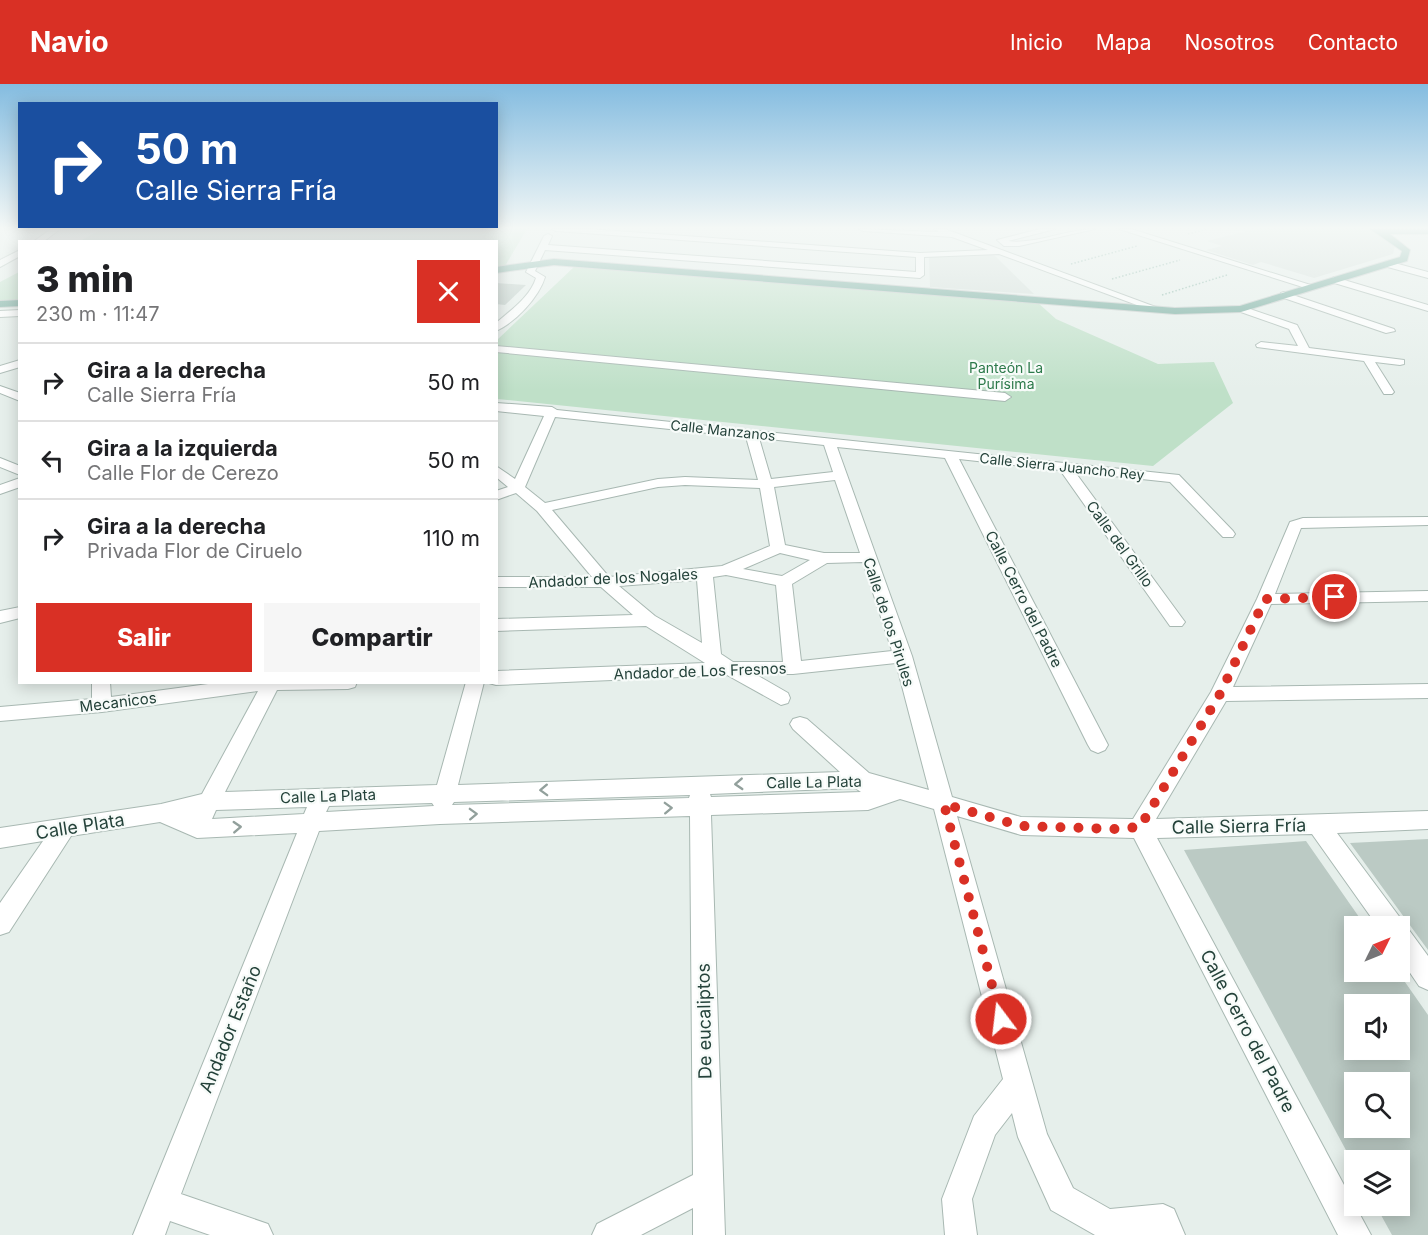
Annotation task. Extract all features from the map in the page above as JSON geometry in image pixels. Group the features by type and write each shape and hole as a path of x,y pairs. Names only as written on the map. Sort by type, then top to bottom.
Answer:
{"main road":[{"path":"821,283 1175,311 1241,309 1325,283"},
{"path":"0,305 18,304"}],"street":[{"path":"498,327 520,307 540,283"},
{"path":"1083,283 1155,309"},
{"path":"1298,283 1312,287"},
{"path":"1343,283 1428,308"},
{"path":"1284,295 1390,331"},
{"path":"1241,309 1293,327 1306,351"},
{"path":"0,314 18,313"},
{"path":"1260,345 1400,362"},
{"path":"498,349 1005,398"},
{"path":"1368,359 1388,392"},
{"path":"0,370 18,364"},
{"path":"0,389 18,397"},
{"name":"Calle Manzanos","path":"498,407 950,453"},
{"path":"498,495 518,489 552,411"},
{"path":"751,433 766,484 778,548 824,558 868,557"},
{"name":"Calle de los Pirules","path":"829,441 903,656 1033,1137 1062,1199 1108,1225 1163,1220 1169,1235"},
{"name":"Calle Sierra Juancho Rey","path":"950,453 1174,478 1228,534"},
{"name":"Calle Cerro del Padre","path":"950,453 1098,745"},
{"path":"0,462 18,470"},
{"name":"Calle del Grillo","path":"1064,466 1176,622"},
{"path":"498,472 542,508 605,582 649,620 781,698"},
{"path":"542,508 658,483 685,481 766,484 839,475"},
{"path":"0,490 18,483"},
{"path":"1140,827 1220,694 1265,599 1296,525 1303,522 1428,521"},
{"name":"Andador de los Nogales","path":"498,582 605,582 705,574 726,570 778,548"},
{"path":"726,570 784,582 824,558"},
{"path":"705,574 712,659"},
{"path":"784,582 793,668"},
{"path":"1265,599 1428,596"},
{"path":"0,617 18,612"},
{"path":"498,625 649,620"},
{"name":"Andador de Los Fresnos","path":"498,678 730,668 793,668 903,656"},
{"path":"101,684 102,705"},
{"name":"Mecanicos","path":"0,714 102,705 263,684"},
{"path":"197,830 209,801 270,684"},
{"path":"440,815 474,684"},
{"path":"1220,694 1428,691"},
{"path":"800,724 862,779 868,801"},
{"name":"Calle La Plata","path":"161,813 197,830 700,797 862,779 901,790"},
{"path":"901,790 944,804"},
{"name":"Calle La Plata","path":"161,813 209,801 322,796 446,793 868,801 901,790"},
{"name":"Andador Estaño","path":"149,1235 322,796"},
{"name":"De eucaliptos","path":"700,797 706,1184 709,1235"},
{"name":"Calle Sierra Fría","path":"944,804 1021,826 1115,829 1318,825 1428,819"},
{"name":"Calle Plata","path":"0,838 161,813"},
{"path":"1318,825 1384,916"},
{"name":"Calle Cerro del Padre","path":"1140,827 1355,1235"},
{"path":"0,924 63,830"},
{"path":"1410,952 1428,977"},
{"path":"961,1235 957,1199 984,1126 1018,1083"},
{"path":"608,1235 706,1184"},
{"path":"162,1203 257,1235"}],"path":[{"path":"1089,285 1097,283"},
{"path":"1136,302 1201,283"}],"shaded area":[{"path":"930,283 1022,283 1034,294 930,287"}],"green space":[{"path":"0,283 18,283 18,300 0,301"},
{"name":"Panteón La Purísima","path":"557,283 782,283 1037,302 1056,319 1158,364 1214,362 1233,403 1153,466 498,399 498,339"}],"building":[{"path":"498,283 526,285 505,305 498,304"},
{"path":"1428,839 1428,950 1410,925 1410,916 1403,916 1350,843"},
{"path":"1306,841 1358,916 1344,916 1344,982 1405,982 1428,1015 1428,1235 1392,1235 1382,1216 1410,1216 1410,1150 1346,1150 1184,850"}],"route":[{"path":"1001,1019 944,804 1021,826 1115,829 1140,827 1220,694 1265,599 1335,597"}]}
